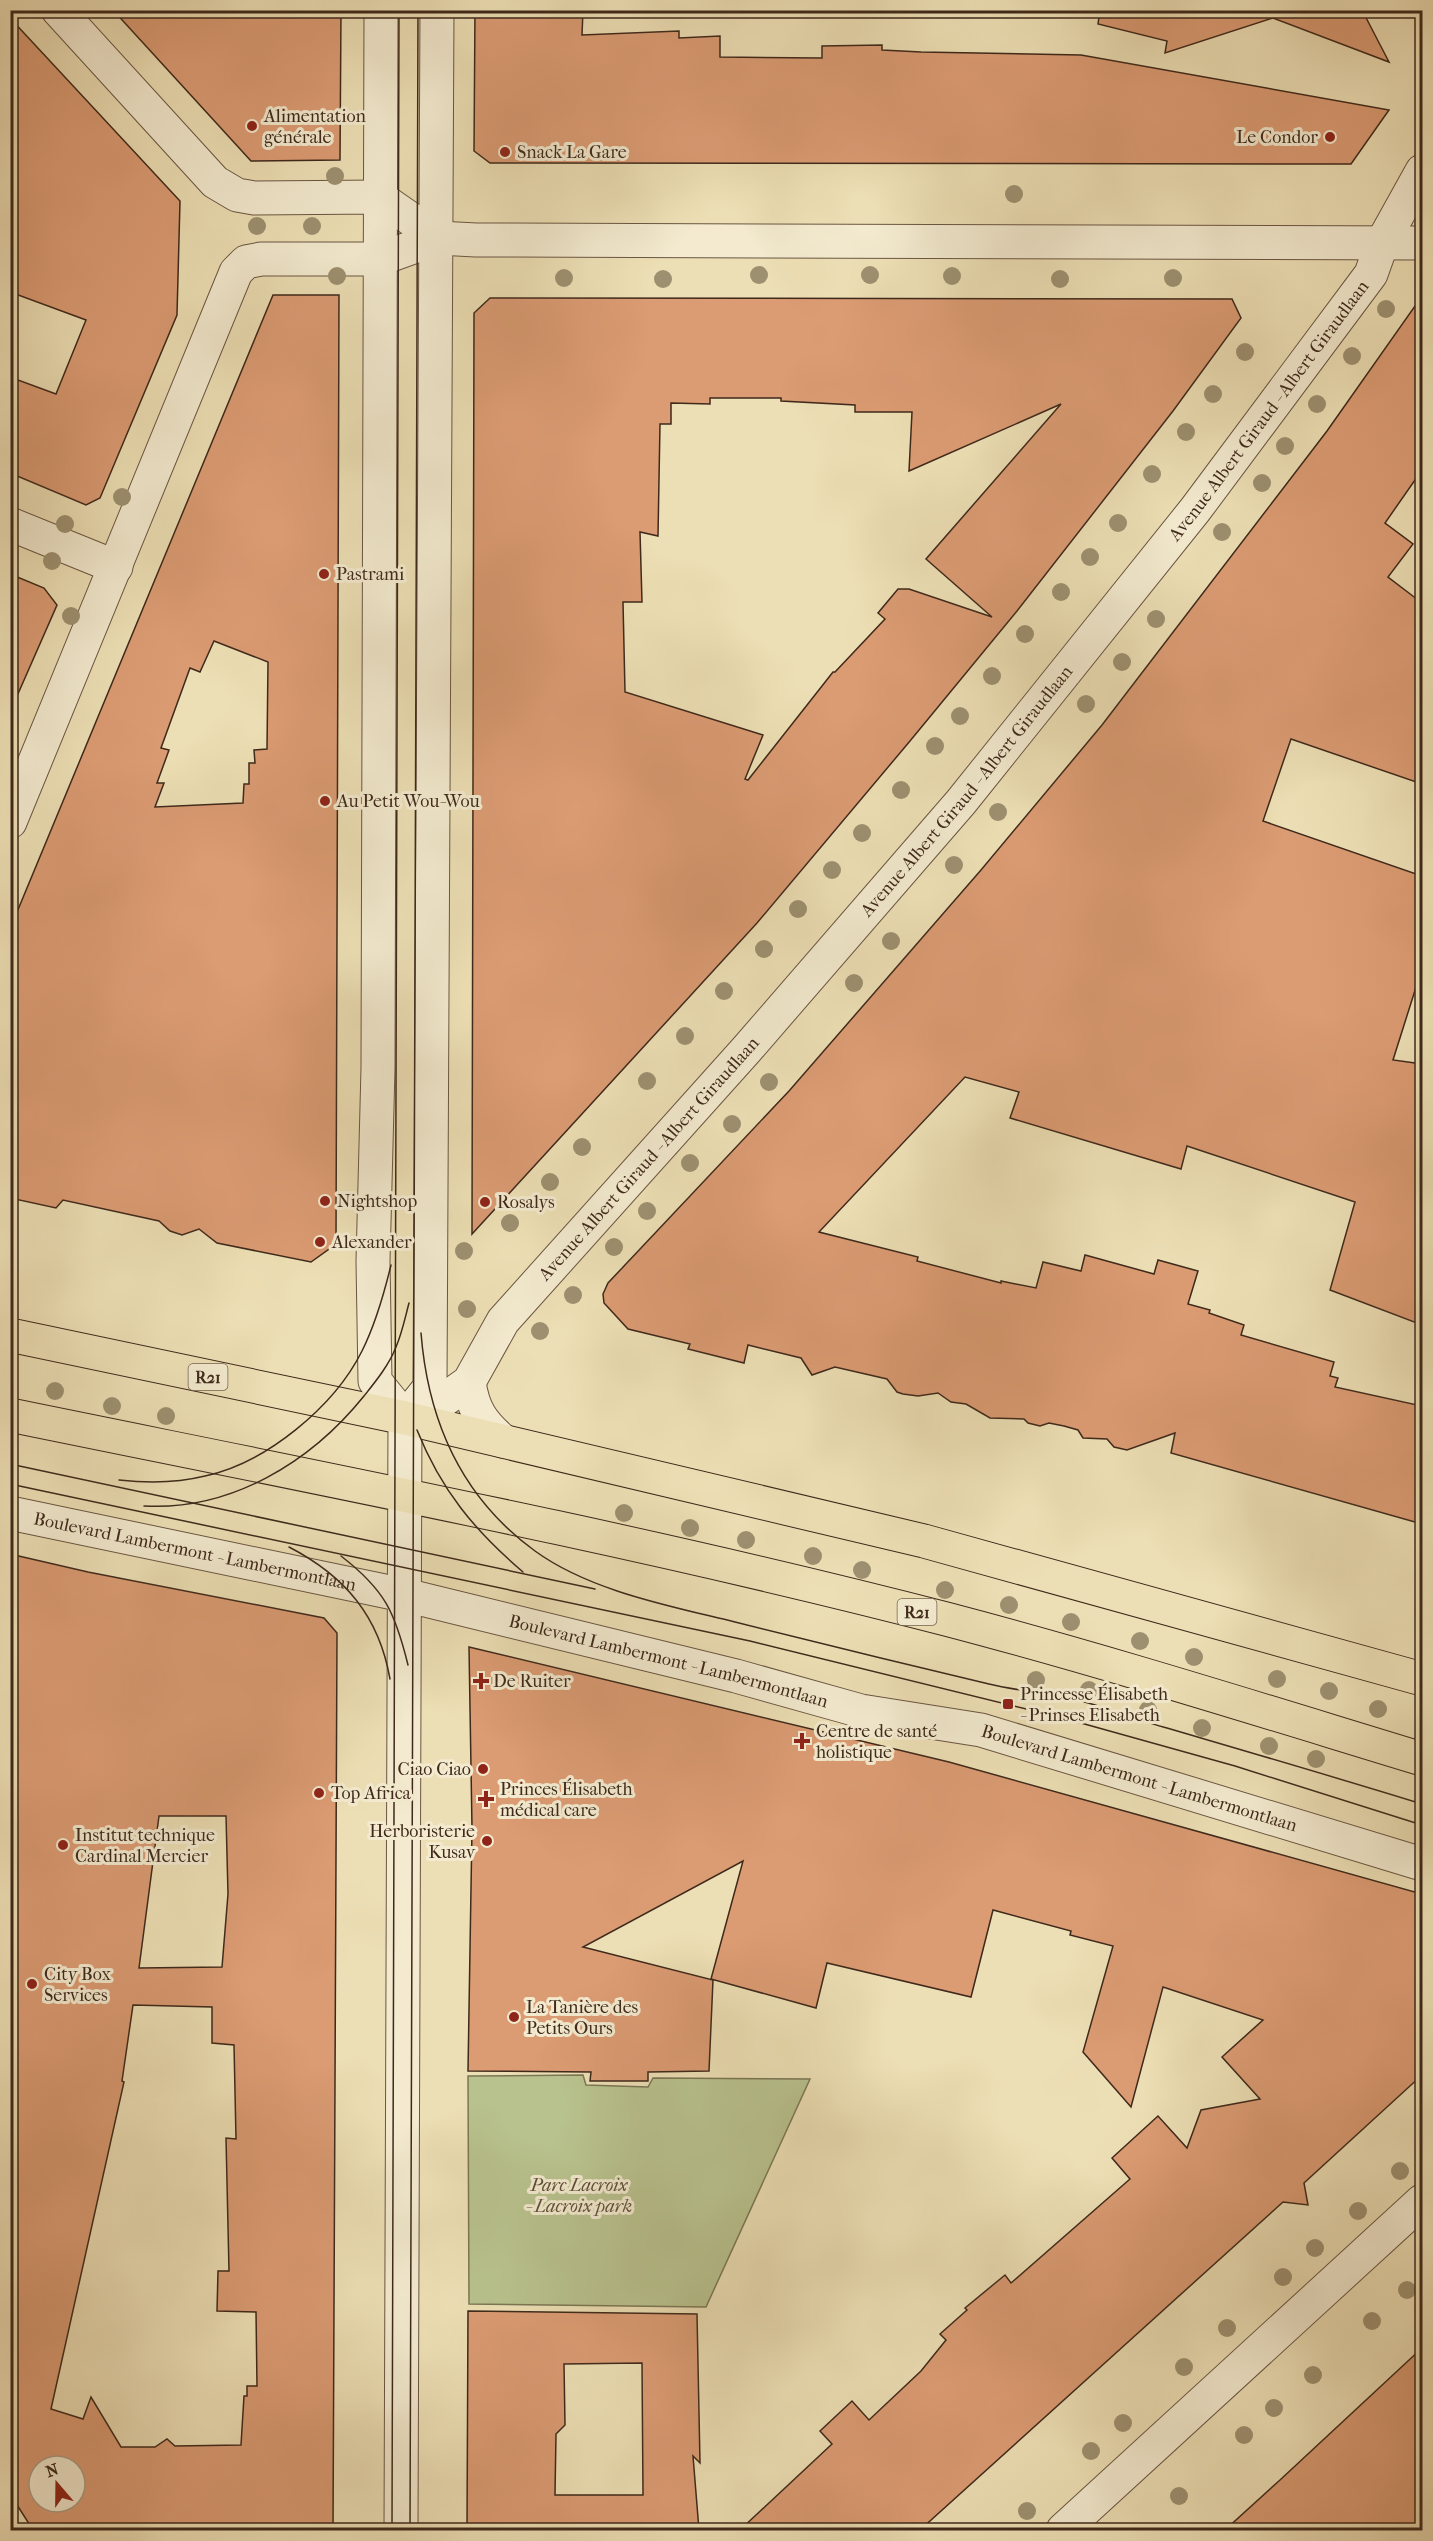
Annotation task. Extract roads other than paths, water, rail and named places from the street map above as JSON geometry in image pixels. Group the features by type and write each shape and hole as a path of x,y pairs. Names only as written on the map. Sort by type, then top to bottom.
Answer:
{"main road":[{"name":"R21","path":"10,1335 405,1418 924,1541 1422,1678"},
{"name":"R21","path":"10,1415 404,1495 705,1560 948,1620 1136,1672 1422,1759"}],"street":[{"path":"58,10 215,182 237,195 254,198 379,197 438,238"},
{"path":"381,10 378,1068 373,1261 375,1381 405,1418"},
{"path":"401,2530 405,1418 430,1387 438,238 437,10"},
{"name":"Avenue Albert Giraud - Albert Giraudlaan","path":"405,1418 441,1402 469,1382 503,1321 755,1040 998,757 1195,510 1371,274 1382,243 1422,171"},
{"path":"10,822 236,272 246,262 261,258 380,259 438,238 476,240 1422,243"},
{"path":"10,524 116,567"},
{"path":"469,1382 471,1398 484,1425 503,1441"},
{"name":"Boulevard Lambermont - Lambermontlaan","path":"10,1513 405,1596 736,1676 861,1711 981,1730 1422,1864"},
{"path":"1064,2530 1422,2201"}],"tram line":[{"path":"392,2530 399,10"},
{"path":"410,2530 418,10"},
{"path":"119,1480 162,1482 205,1476 251,1459 296,1430 316,1412 350,1372 371,1331 391,1265"},
{"path":"144,1506 176,1505 208,1500 238,1491 267,1478 320,1442 343,1420 378,1379 398,1342 409,1303"},
{"path":"421,1333 425,1365 441,1427 453,1455 469,1482 487,1507 509,1530 535,1551 580,1577 631,1596 684,1610 989,1684 1088,1703 1422,1804"},
{"path":"417,1430 437,1472 461,1508 489,1541 523,1572"},
{"path":"10,1464 595,1589"},
{"path":"10,1484 750,1641 1063,1718 1235,1766 1422,1825"},
{"path":"289,1547 327,1571 356,1600 377,1636 385,1656 390,1679"},
{"path":"341,1556 368,1580 386,1603 398,1630 408,1665"}],"place":[{"name":"Alimentation générale","path":"252,126"},
{"name":"Le Condor","path":"1330,137"},
{"name":"Snack La Gare","path":"505,152"},
{"name":"Pastrami","path":"324,574"},
{"name":"Au Petit Wou-Wou","path":"325,801"},
{"name":"Nightshop","path":"325,1201"},
{"name":"Rosalys","path":"485,1202"},
{"name":"Alexander","path":"320,1242"},
{"name":"De Ruiter","path":"481,1681"},
{"name":"Princesse Élisabeth - Prinses Elisabeth","path":"1008,1704"},
{"name":"Centre de santé holistique","path":"802,1741"},
{"name":"Ciao Ciao","path":"483,1769"},
{"name":"Top Africa","path":"319,1793"},
{"name":"Princes Élisabeth médical care","path":"486,1799"},
{"name":"Herboristerie Kusav","path":"487,1841"},
{"name":"Institut technique Cardinal Mercier","path":"63,1845"},
{"name":"City Box Services","path":"32,1984"},
{"name":"La Tanière des Petits Ours","path":"514,2017"}],"park label":[{"name":"Parc Lacroix - Lacroix park","path":"579,2195"}]}
